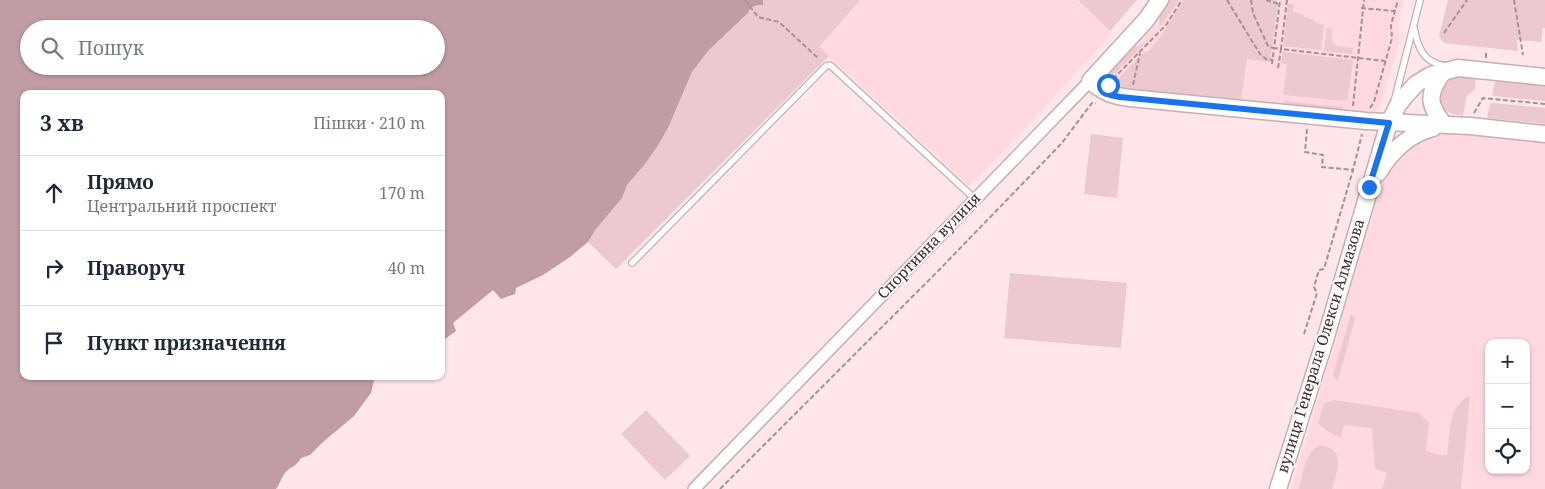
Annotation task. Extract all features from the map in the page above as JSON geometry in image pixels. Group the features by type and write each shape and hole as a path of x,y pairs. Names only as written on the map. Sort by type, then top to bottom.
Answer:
{"main road":[{"name":"Спортивна вулиця","path":"1096,95 1160,0"},
{"path":"1389,123 1398,105 1416,84 1431,75 1451,70 1545,76"},
{"path":"1445,125 1433,111 1431,98 1434,86 1451,70"},
{"path":"1096,95 1389,123 1445,125 1545,134"},
{"name":"вулиця Генерала Олекси Алмазова","path":"1278,489 1325,340 1389,123"},
{"path":"1369,187 1390,156 1408,138 1426,130 1445,125"}],"street":[{"name":"Спортивна вулиця","path":"694,489 975,199 1096,95"}],"lane":[{"name":"вулиця Генерала Олекси Алмазова","path":"1389,123 1420,0"},
{"path":"1413,26 1421,52 1435,64 1451,70"},
{"path":"632,263 826,66 830,65 975,199"}],"path":[{"path":"745,0 758,18 779,22 826,66"},
{"path":"720,489 797,414 1061,144 1096,95 1166,25 1182,0"},
{"path":"1227,0 1260,54 1266,59 1273,60"},
{"path":"1251,0 1253,13 1269,47 1385,62"},
{"path":"1272,64 1280,0"},
{"path":"1278,68 1287,0"},
{"path":"1361,107 1352,106 1364,0"},
{"path":"1368,115 1392,38 1391,25 1398,0"},
{"path":"1444,33 1467,0"},
{"path":"1514,0 1523,55"},
{"path":"1268,1 1279,4"},
{"path":"1362,8 1394,11"},
{"path":"1134,88 1134,79 1141,50"},
{"path":"1470,118 1483,98 1545,104"},
{"path":"1308,128 1305,152 1324,155 1322,167 1353,170"},
{"path":"1304,334 1317,292 1314,287 1319,270 1324,269 1362,134"}],"shaded area":[{"path":"0,0 763,0 763,5 752,7 709,50 692,72 668,128 657,147 627,185 622,198 596,229 588,242 543,275 516,288 515,294 501,299 493,290 453,323 456,331 445,339 445,90 20,90 20,380 374,380 371,393 354,416 310,455 301,458 297,464 287,471 276,489 0,489"},
{"path":"763,0 860,0 819,47 829,56 616,269 588,242 596,229 622,198 627,185 657,147 668,128 692,72 709,50 750,9 762,5"},
{"path":"860,0 1078,0 1112,33 1037,116 969,186 819,47"},
{"path":"1078,0 1137,0 1110,31"},
{"path":"1168,0 1404,0 1397,26 1401,35 1381,104 1378,109 1368,115 1119,91 1108,85 1106,77 1160,13"},
{"path":"1168,0 1179,0 1159,26 1160,13"},
{"path":"1184,0 1276,0 1278,2 1270,62 1247,59 1241,99 1118,88 1112,85 1144,52 1149,51"},
{"path":"1448,0 1545,0 1545,28 1543,28 1541,42 1517,40 1518,51 1444,43 1439,36"},
{"path":"1288,4 1294,4 1293,12 1324,25 1321,50 1283,46"},
{"path":"1327,28 1332,29 1332,42 1336,46 1353,48 1352,54 1324,51"},
{"path":"1145,43 1136,53 1107,82 1106,74 1126,51"},
{"path":"1283,52 1353,60 1348,98 1344,101 1283,95 1287,64 1281,63"},
{"path":"1458,77 1476,78 1475,89 1467,96 1463,116 1445,110 1440,97 1444,84"},
{"path":"1495,81 1545,86 1545,101 1494,96 1492,95"},
{"path":"1283,101 1343,107 1344,113 1286,107"},
{"path":"1490,104 1545,108 1545,124 1487,118"},
{"path":"1450,133 1545,141 1545,489 1291,489 1380,187 1401,154 1412,145 1433,134"},
{"path":"1091,134 1123,138 1117,198 1084,194"},
{"path":"1010,273 1127,283 1121,348 1004,338"},
{"path":"1351,314 1355,319 1339,377 1336,380 1333,375"},
{"path":"1470,396 1461,489 1382,489 1387,473 1375,469 1372,428 1344,425 1341,438 1318,424 1324,403 1334,400 1419,413 1429,422 1426,451 1438,455 1447,455 1451,421 1457,406"},
{"path":"646,410 690,456 665,480 621,434"},
{"path":"1320,445 1328,447 1337,456 1338,468 1332,489 1299,489 1308,458 1315,448"}],"route":[{"path":"1108,85 1103,91 1120,97 1389,123 1369,187"}]}
